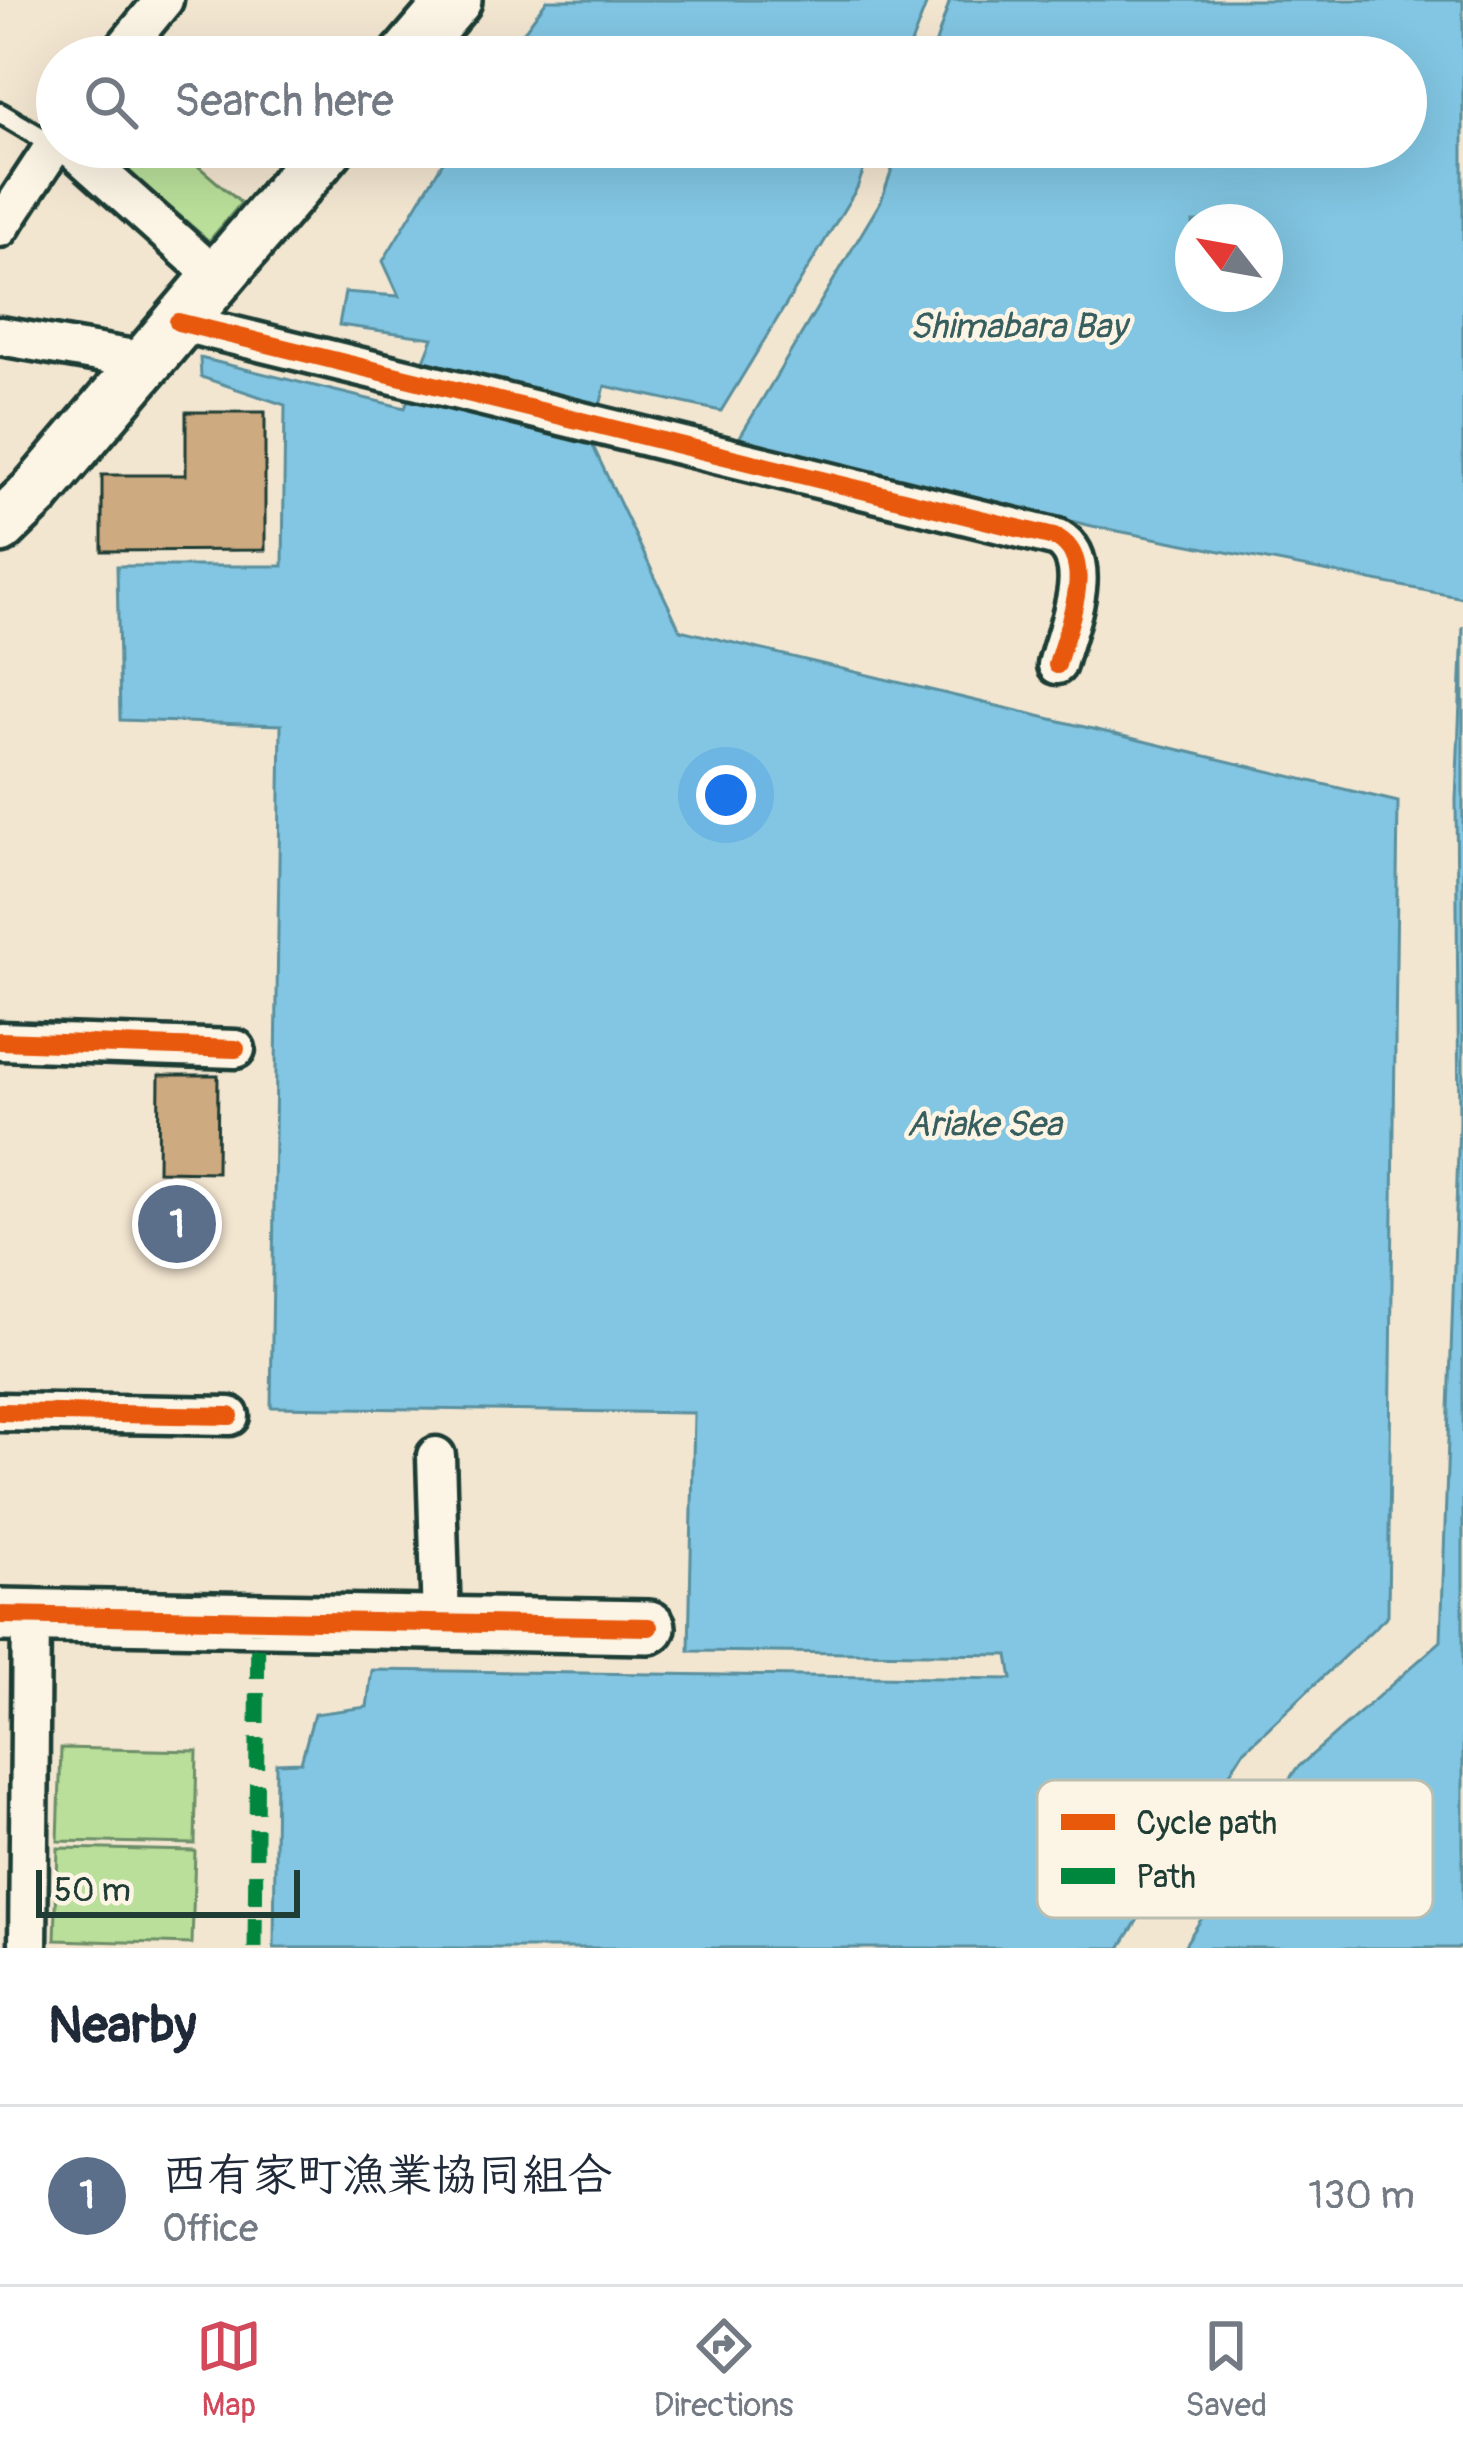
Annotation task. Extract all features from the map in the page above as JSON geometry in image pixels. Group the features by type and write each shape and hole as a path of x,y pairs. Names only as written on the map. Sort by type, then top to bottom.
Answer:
{"street":[{"path":"134,36 164,0"},
{"path":"423,36 451,1"},
{"path":"0,228 44,168"},
{"path":"89,168 216,277"},
{"path":"0,527 310,168"},
{"path":"178,322 1058,538 1074,550 1079,569 1057,665"},
{"path":"0,336 145,362"},
{"path":"0,1041 236,1049"},
{"path":"0,1412 230,1416"},
{"path":"436,1456 441,1623"},
{"path":"28,1948 16,1615 649,1627"}],"lane":[{"path":"0,113 36,131"}],"green space":[{"path":"124,168 200,168 241,203 209,241"},
{"path":"61,1748 197,1751 195,1844 58,1841"},
{"path":"58,1848 195,1851 192,1944 55,1940"}],"water":[{"path":"547,0 928,0 914,36 520,36"},
{"name":"Shimabara Bay","path":"950,0 1463,0 1463,598 1092,526 738,440 881,201 893,168 1427,168 1427,36 938,36"},
{"name":"Ariake Sea","path":"439,168 864,168 857,188 721,411 605,386 591,442 680,630 1398,802 1388,1615 1243,1752 1225,1780 1037,1780 1037,1918 1139,1918 1120,1948 274,1948 276,1763 301,1762 314,1714 367,1707 372,1670 1012,1679 1008,1655 689,1651 694,1413 271,1407 281,725 120,720 117,566 283,566 285,405 201,377 200,358 405,408 433,338 339,325 345,292 399,296 383,261"},
{"path":"1463,626 1463,1948 1183,1948 1202,1918 1433,1918 1433,1780 1289,1780 1441,1641 1459,1122 1456,800"}],"building":[{"path":"186,412 265,412 265,550 102,551 102,475 186,475"},
{"path":"159,1075 218,1075 217,1172 158,1171"},
{"path":"156,1197 199,1198 198,1251 154,1250"}],"marked path":[{"path":"255,1948 258,1620"}],"cycle path":[{"path":"178,322 1058,538 1070,549 1078,579 1057,665"},
{"path":"0,1041 236,1049"},
{"path":"0,1412 230,1416"},
{"path":"0,1615 649,1627"}],"place":[{"name":"西有家町漁業協同組合","path":"177,1224"}]}
